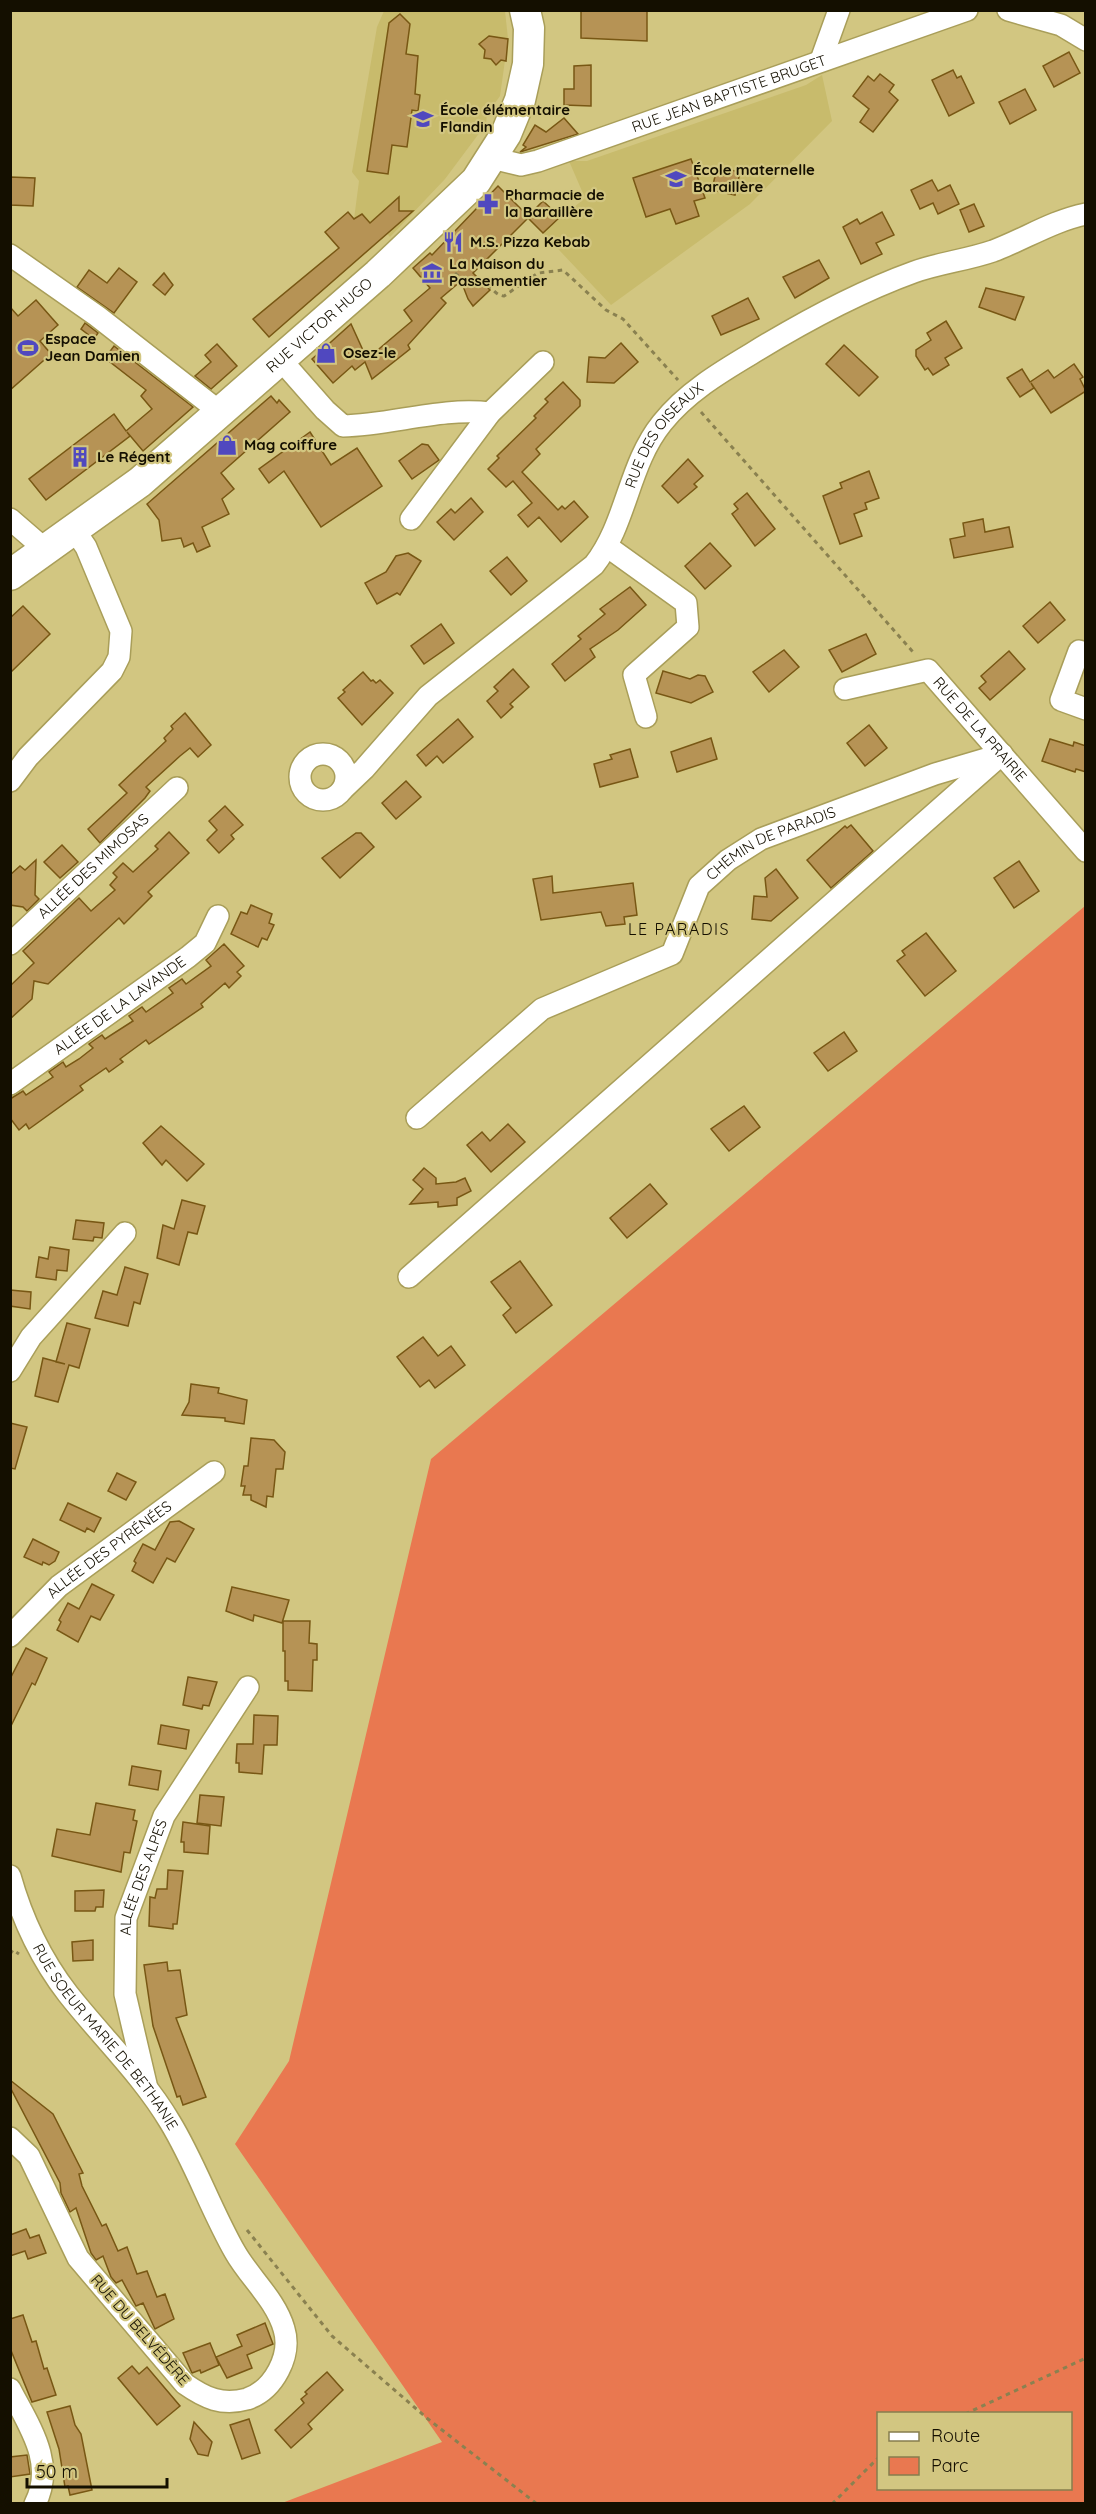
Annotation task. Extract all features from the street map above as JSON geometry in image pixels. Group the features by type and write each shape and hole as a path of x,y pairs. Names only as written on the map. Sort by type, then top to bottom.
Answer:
{"main road":[{"name":"RUE VICTOR HUGO","path":"10,575 75,531 140,482 422,234 476,181 506,134 520,100 528,64 529,28 525,10"}],"street":[{"path":"821,60 839,10"},
{"name":"RUE JEAN BAPTISTE BRUGET","path":"492,158 520,165 538,161 967,10"},
{"path":"1008,10 1061,25 1086,40"},
{"name":"RUE DES OISEAUX","path":"342,790 428,696 568,589 594,566 608,547 641,453 662,423 687,396 780,336 852,296 916,272 993,251 1063,219 1086,214"},
{"path":"10,255 97,316 220,412"},
{"path":"281,360 325,410 343,426 367,426 470,411 490,413"},
{"path":"411,519 490,413 543,362"},
{"path":"10,519 47,551"},
{"path":"10,781 28,757 112,671 120,657 121,631 86,547 75,531"},
{"path":"608,547 686,603 688,627 634,675 646,717"},
{"path":"1086,653 1079,651 1061,700 1086,710"},
{"name":"RUE DE LA PRAIRIE","path":"845,688 928,670 1086,851"},
{"path":"409,1277 1002,754"},
{"name":"CHEMIN DE PARADIS","path":"417,1118 542,1009 672,954 699,886 728,860 761,839 935,774 1002,754"},
{"name":"ALLÉE DES MIMOSAS","path":"10,944 177,788"},
{"name":"ALLÉE DE LA LAVANDE","path":"10,1084 188,957 205,943 218,916"},
{"path":"10,1371 31,1337 125,1233"},
{"name":"ALLÉE DES PYRÉNÉES","path":"10,1636 59,1586 214,1472"},
{"name":"ALLÉE DES ALPES","path":"147,2091 125,1994 126,1918 164,1816 248,1687"},
{"name":"RUE SOEUR MARIE DE BETHANIE","path":"10,1876 28,1928 44,1958 67,1993 169,2121 204,2195"},
{"name":"RUE DU BELVÉDÈRE","path":"10,2138 29,2156 67,2239 91,2274 185,2384 203,2397 222,2402 237,2402 252,2397 277,2376 285,2348 285,2330 278,2315 240,2260 204,2195"},
{"path":"10,2389 44,2463 41,2492 35,2504"}],"path":[{"path":"455,273 462,279 476,278 484,281 498,295 504,296 538,273 563,270 606,310 623,320 928,670"},
{"path":"242,2224 332,2336 429,2419 537,2504"},
{"path":"969,2412 1086,2358"},
{"path":"832,2504 877,2460"}],"shaded area":[{"name":"École élémentaire Flandin","path":"384,11 505,11 508,39 500,96 487,114 486,124 445,179 390,237 379,225 368,235 354,219 359,181 352,172 377,27"},
{"name":"École maternelle Baraillère","path":"822,75 832,121 750,204 611,305 543,233 585,198 569,161 587,161 806,85"}],"green space":[{"path":"1085,906 1085,2503 282,2503 442,2442 235,2144 289,2061 431,1459"}],"building":[{"path":"581,10 647,10 647,41 581,38"},
{"path":"400,14 410,24 406,54 418,56 415,94 420,95 418,111 412,110 407,147 392,145 388,174 367,171 389,23"},
{"path":"489,36 508,39 506,61 501,60 496,65 491,59 484,58 485,50 479,44"},
{"path":"1069,52 1080,73 1054,87 1043,66"},
{"path":"591,65 591,106 564,105 564,89 574,89 574,66"},
{"path":"953,70 957,78 961,76 974,103 949,116 932,80"},
{"path":"880,74 894,85 889,92 898,100 873,132 860,122 869,109 853,96 868,76 874,81"},
{"path":"1025,89 1036,110 1010,124 999,102"},
{"path":"564,118 578,134 520,152 526,147 523,145 535,125 546,132"},
{"path":"691,159 705,198 694,201 699,216 676,224 670,209 646,217 633,178"},
{"path":"717,167 740,172 735,195 712,190"},
{"path":"10,177 35,178 33,206 10,205"},
{"path":"932,180 938,191 950,185 959,204 938,214 933,203 920,209 911,190"},
{"path":"498,186 528,216 543,201 560,217 543,233 528,218 473,273 490,290 473,306 461,281 441,298 446,303 408,345 410,349 372,379 365,362 355,370 352,366 333,383 312,359 351,324 367,359 412,321 404,310 430,288 413,268 430,253 432,255"},
{"path":"399,197 399,211 413,211 269,337 253,319 339,248 325,232 348,212 354,219 362,214 370,223"},
{"path":"974,204 984,226 969,232 960,210"},
{"path":"882,212 894,235 876,243 882,254 861,264 843,227 857,219 860,224"},
{"path":"819,260 829,278 795,298 783,277"},
{"path":"119,268 137,282 114,313 77,287 89,270 107,283"},
{"path":"164,273 173,285 165,295 153,285"},
{"path":"986,288 1024,297 1015,320 979,307"},
{"path":"748,298 759,319 721,335 712,316"},
{"name":"Espace Jean Damien","path":"36,300 58,325 40,341 51,354 10,390 10,307 18,316"},
{"path":"946,321 962,348 945,358 949,365 933,375 928,368 925,370 916,356 916,350 931,340 927,333"},
{"path":"85,323 98,333 94,339 81,329"},
{"path":"621,343 638,362 614,383 587,382 589,357 605,358"},
{"path":"217,344 237,366 211,389 195,376 211,362 205,355"},
{"path":"844,345 878,377 859,396 826,364"},
{"path":"114,346 193,407 143,451 127,432 130,436 46,500 29,479 114,414 126,431 152,409 141,396 146,390 105,358"},
{"path":"1074,364 1083,377 1080,379 1086,391 1051,413 1031,383 1034,388 1020,397 1007,378 1022,369 1030,382 1048,370 1054,378"},
{"path":"563,382 580,400 580,406 536,449 540,454 522,472 558,510 562,506 565,509 574,501 588,517 561,542 539,517 528,527 518,515 532,503 513,481 506,487 488,469 499,458 497,456 536,418 534,416 548,402 545,399"},
{"path":"271,396 277,403 279,400 290,412 221,473 234,489 222,499 229,514 202,527 210,546 197,552 193,543 184,547 181,538 162,541 159,520 147,504"},
{"path":"310,432 331,465 357,448 382,486 321,527 284,471 269,483 259,469"},
{"path":"422,444 428,445 439,460 412,479 399,461"},
{"path":"688,459 703,476 694,484 697,487 678,503 662,486"},
{"path":"869,471 879,498 865,503 867,509 854,514 862,536 840,544 823,496 842,488 840,483"},
{"path":"747,493 775,529 755,546 732,514 738,509 734,504"},
{"path":"471,498 483,512 454,540 437,522 451,509 455,513"},
{"path":"983,519 985,532 1009,527 1013,547 954,558 950,539 965,536 963,523"},
{"path":"710,543 731,566 705,589 685,566"},
{"path":"408,553 421,561 400,595 397,593 377,604 365,583 386,572 396,556"},
{"path":"507,557 527,581 511,595 490,571"},
{"path":"630,587 646,605 618,630 590,649 595,657 565,681 552,664 581,639 578,636 605,614 600,609"},
{"path":"1050,602 1065,620 1038,643 1023,626"},
{"path":"23,606 50,634 10,673 10,618"},
{"path":"441,624 454,643 424,664 411,646"},
{"path":"866,634 876,654 842,672 829,650"},
{"path":"784,650 799,667 769,692 753,672"},
{"path":"1009,651 1025,669 990,700 979,688 986,682 981,676"},
{"path":"513,669 529,687 510,704 513,707 501,718 487,701 498,691 494,687"},
{"path":"663,671 690,679 698,675 705,676 713,692 691,703 656,693"},
{"path":"363,672 371,681 376,683 380,680 393,693 362,725 338,698 345,692 343,690"},
{"path":"185,713 211,745 198,757 190,748 180,756 146,787 150,791 145,798 100,843 88,829 127,793 119,785 166,741 164,738 173,729 171,726"},
{"path":"458,719 473,737 443,763 437,756 426,766 417,755"},
{"path":"869,725 887,748 865,766 847,743"},
{"path":"711,738 717,759 677,772 671,752"},
{"path":"1050,739 1073,746 1074,742 1086,746 1086,772 1076,769 1075,772 1042,761"},
{"path":"630,749 638,777 600,787 594,764 612,759 610,755"},
{"path":"406,781 421,797 396,819 382,803"},
{"path":"225,806 243,825 231,835 234,839 219,853 207,840 217,830 209,821"},
{"path":"851,825 873,851 831,888 807,860 845,826 847,828"},
{"path":"169,832 189,853 148,892 152,896 124,924 119,918 48,984 34,981 32,999 10,1019 10,986 34,963 23,951 79,898 91,911 115,890 110,885 117,877 113,873 123,863 133,872 158,849 155,846"},
{"path":"356,833 361,833 374,847 340,878 322,858"},
{"path":"62,845 78,862 60,878 44,862"},
{"path":"36,860 35,895 39,899 27,911 23,907 10,905 10,875 20,866 25,870"},
{"path":"1019,861 1039,891 1014,908 994,878"},
{"path":"776,869 798,898 771,921 752,919 754,896 767,897 765,878"},
{"path":"552,876 553,893 633,883 637,915 624,917 625,924 606,926 601,912 541,920 533,879"},
{"path":"251,905 272,914 269,923 274,925 267,940 262,938 258,947 231,934 241,912 247,914"},
{"path":"926,933 956,971 925,996 897,961 905,955 902,951"},
{"path":"224,944 244,966 237,972 241,976 229,988 225,983 201,1004 203,1007 149,1044 146,1040 120,1059 123,1062 109,1072 106,1068 80,1086 83,1090 29,1129 26,1124 19,1130 10,1118 10,1099 23,1091 26,1095 53,1077 49,1072 63,1062 66,1067 93,1048 89,1044 96,1039 102,1035 105,1039 133,1021 129,1016 142,1007 146,1012 173,993 169,988 182,979 186,984 211,966 206,960"},
{"path":"844,1032 857,1051 828,1071 814,1053"},
{"path":"744,1106 760,1127 729,1151 711,1129"},
{"path":"508,1124 525,1142 491,1172 467,1145 482,1132 490,1141"},
{"path":"161,1126 204,1164 187,1181 166,1160 162,1165 143,1143"},
{"path":"424,1168 436,1178 436,1184 456,1182 465,1178 471,1191 457,1198 457,1205 438,1207 438,1202 410,1204 423,1189 413,1180"},
{"path":"650,1184 667,1204 627,1238 610,1218"},
{"path":"182,1200 205,1206 197,1234 188,1232 179,1265 157,1258 163,1225 174,1229"},
{"path":"76,1220 104,1223 102,1238 94,1237 93,1241 73,1239"},
{"path":"50,1247 69,1250 67,1271 57,1270 56,1280 36,1277 39,1257 48,1259"},
{"path":"520,1261 552,1305 516,1333 503,1315 511,1308 491,1282"},
{"path":"125,1267 148,1274 140,1304 134,1302 128,1326 95,1318 103,1291 117,1295"},
{"path":"10,1290 31,1292 30,1309 10,1306"},
{"path":"67,1323 90,1329 79,1368 69,1365 58,1402 35,1396 43,1358 56,1362"},
{"path":"423,1337 438,1356 451,1346 465,1365 435,1388 429,1380 420,1387 397,1357"},
{"path":"191,1384 219,1388 218,1393 247,1400 244,1424 225,1421 225,1418 182,1415 189,1402"},
{"path":"10,1423 27,1427 15,1469 10,1468"},
{"path":"251,1438 274,1440 285,1452 283,1469 276,1469 273,1497 267,1496 266,1507 251,1500 251,1495 243,1495 245,1486 241,1486 244,1466 248,1466"},
{"path":"117,1473 136,1482 126,1500 108,1491"},
{"path":"68,1503 101,1518 94,1532 87,1528 85,1532 60,1520"},
{"path":"179,1521 194,1529 175,1562 167,1558 153,1583 132,1571 136,1563 134,1561 143,1544 155,1550 170,1522"},
{"path":"33,1539 59,1552 55,1561 49,1565 43,1562 42,1565 24,1557"},
{"path":"92,1584 114,1595 100,1620 91,1616 78,1642 57,1630 61,1622 59,1620 68,1603 79,1609"},
{"path":"232,1587 289,1600 282,1623 254,1615 253,1621 226,1611"},
{"path":"283,1621 310,1621 309,1643 317,1644 317,1660 313,1660 312,1691 288,1690 288,1681 285,1681"},
{"path":"26,1648 47,1658 35,1685 32,1683 10,1728 10,1679"},
{"path":"188,1677 217,1682 209,1706 203,1705 202,1709 183,1705"},
{"path":"254,1715 278,1716 277,1745 264,1745 262,1774 239,1772 239,1763 236,1763 237,1744 253,1744"},
{"path":"161,1725 189,1730 186,1749 158,1744"},
{"path":"132,1766 161,1771 158,1790 129,1785"},
{"path":"200,1795 224,1797 221,1826 197,1823"},
{"path":"96,1803 135,1810 133,1820 137,1821 130,1853 124,1852 121,1872 52,1856 57,1829 90,1835"},
{"path":"183,1822 210,1826 208,1854 184,1852 184,1842 181,1842"},
{"path":"168,1870 183,1871 177,1924 173,1924 173,1929 149,1926 150,1897 155,1898 157,1889 167,1889"},
{"path":"104,1890 103,1907 96,1907 95,1911 75,1911 75,1891"},
{"path":"93,1940 93,1960 73,1961 72,1942"},
{"path":"167,1962 168,1971 180,1970 187,2015 176,2018 206,2097 183,2105 180,2096 177,2097 153,2026 144,1965"},
{"path":"10,2080 53,2114 83,2173 79,2174 82,2186 102,2226 106,2224 118,2251 127,2247 137,2274 147,2271 157,2297 165,2294 174,2319 155,2329 143,2303 136,2306 122,2280 116,2283 111,2277 103,2256 96,2260 91,2253 76,2208 70,2212 61,2193 60,2183 10,2087"},
{"path":"26,2229 30,2238 39,2235 46,2253 28,2259 25,2251 10,2256 10,2235"},
{"path":"23,2315 32,2342 36,2341 44,2369 47,2368 56,2395 32,2402 10,2348 10,2319"},
{"path":"265,2323 273,2344 247,2355 252,2368 227,2378 216,2357 242,2346 237,2335"},
{"path":"210,2343 219,2365 201,2373 200,2370 192,2373 183,2353"},
{"path":"132,2366 139,2374 147,2367 180,2406 157,2425 118,2378"},
{"path":"327,2372 343,2390 308,2424 312,2429 291,2448 275,2430 304,2403 301,2399 307,2394 305,2392"},
{"path":"70,2406 75,2425 81,2434 92,2490 70,2495 68,2486 65,2487 59,2449 47,2412"},
{"path":"249,2419 260,2453 242,2459 230,2425"},
{"path":"194,2422 212,2442 208,2456 198,2454 190,2439"},
{"path":"27,2455 30,2474 10,2477 10,2457"}],"place":[{"name":"École élémentaire Flandin","path":"423,119"},
{"name":"École maternelle Baraillère","path":"676,179"},
{"name":"Pharmacie de la Baraillère","path":"488,204"},
{"name":"M.S. Pizza Kebab","path":"453,242"},
{"name":"La Maison du Passementier","path":"432,273"},
{"name":"Espace Jean Damien","path":"28,348"},
{"name":"Osez-le","path":"326,353"},
{"name":"Mag coiffure","path":"227,445"},
{"name":"Le Régent","path":"80,457"}],"district":[{"name":"LE PARADIS","path":"679,929"}]}
